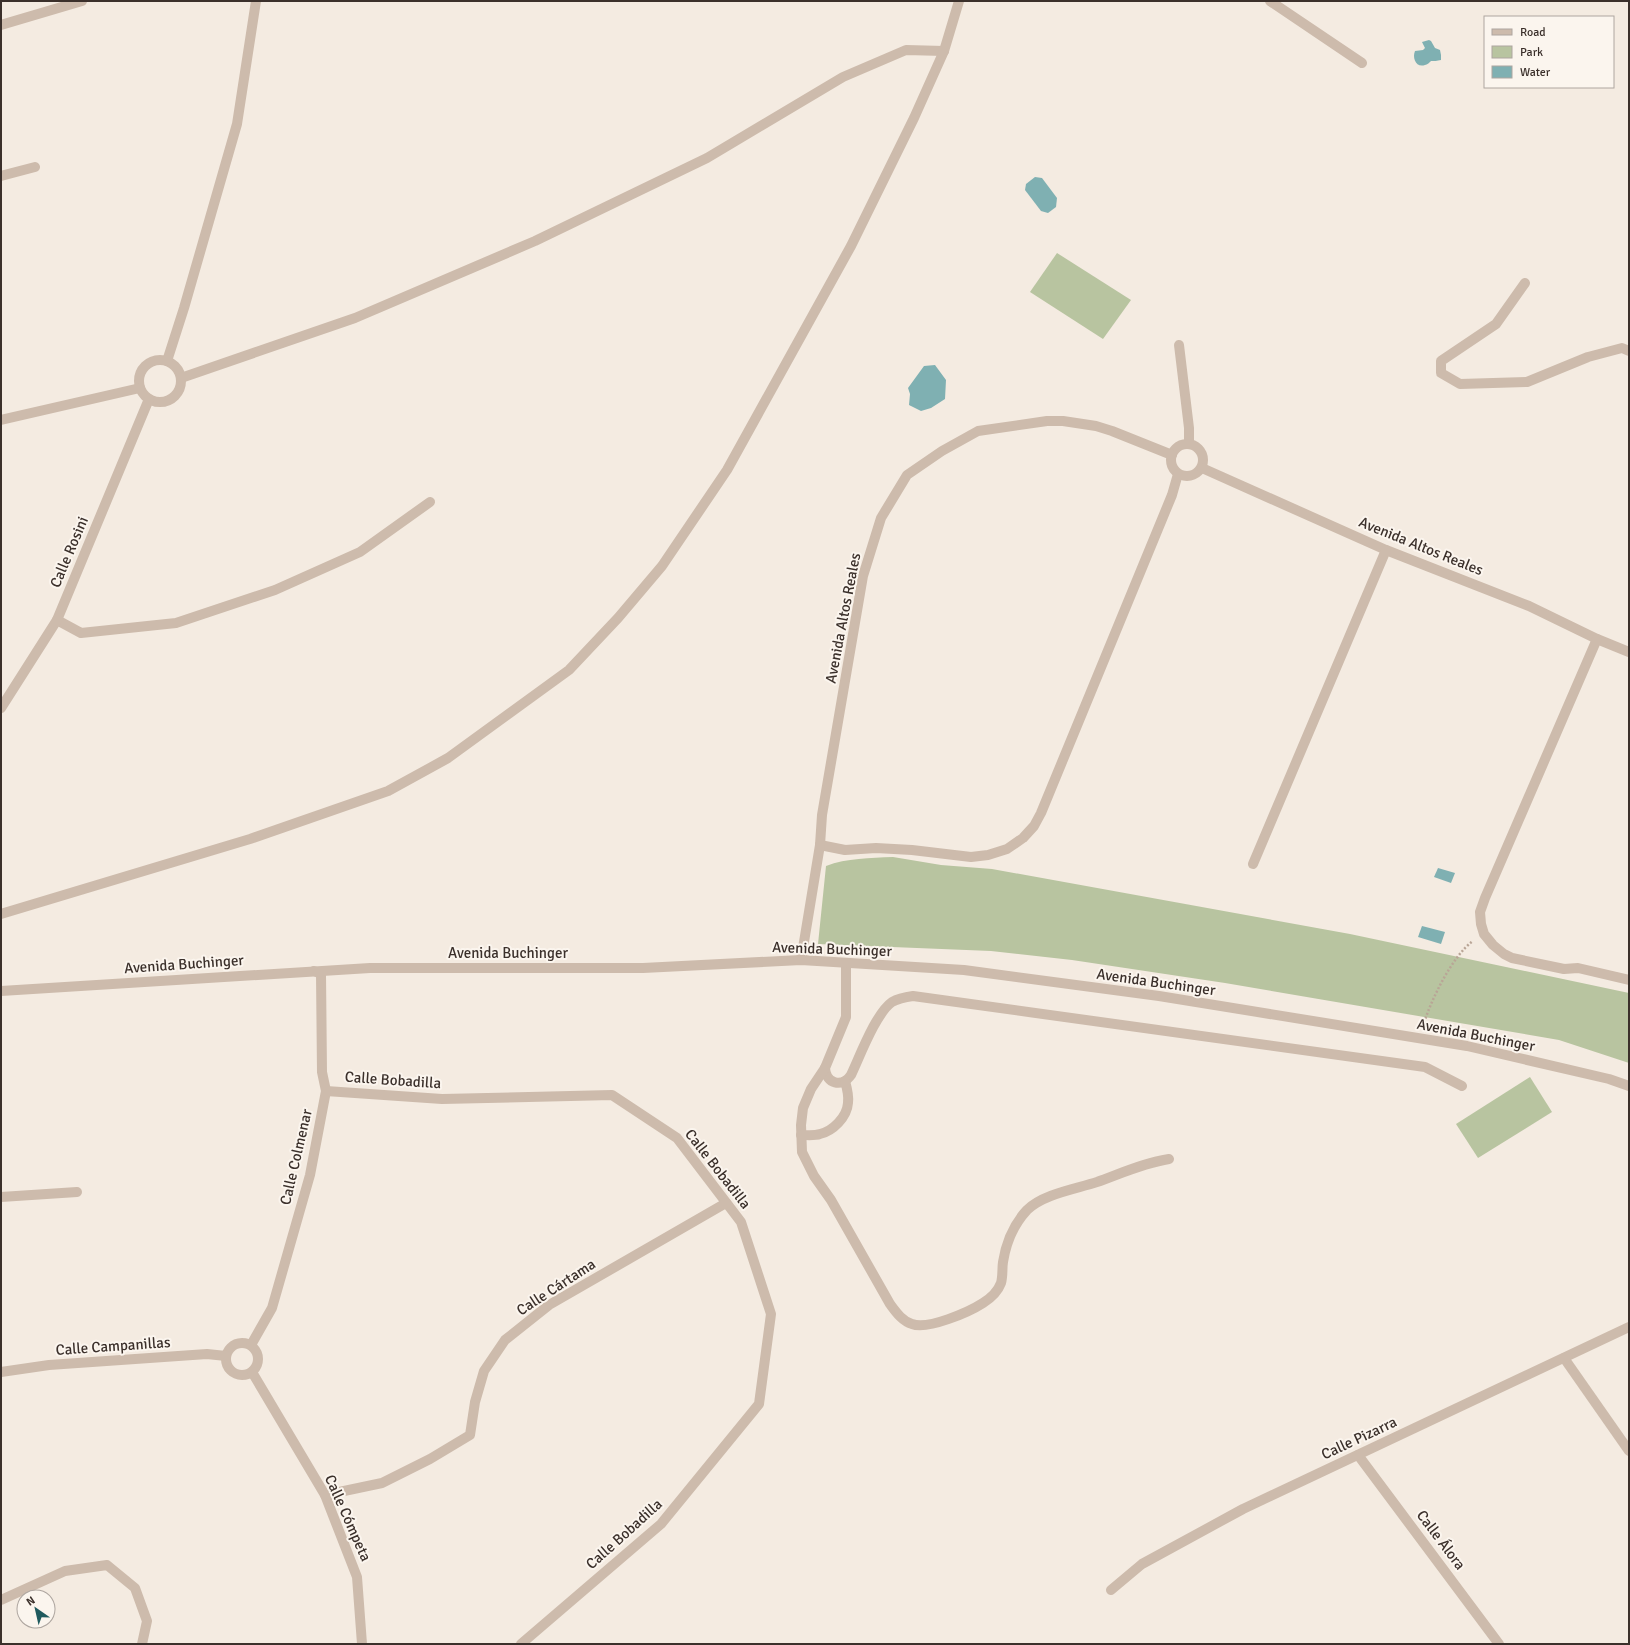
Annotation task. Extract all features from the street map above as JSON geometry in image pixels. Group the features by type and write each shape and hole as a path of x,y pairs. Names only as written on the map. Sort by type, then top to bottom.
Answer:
{"street":[{"path":"1,25 82,1"},
{"path":"167,361 184,308 237,124 256,1"},
{"path":"1,914 250,839 388,791 448,758 569,670 618,618 662,566 727,470 851,246 914,118 944,51 959,1"},
{"path":"1270,1 1362,63"},
{"path":"181,378 355,318 535,242 707,158 843,77 906,50 944,51"},
{"path":"1,176 35,167"},
{"path":"1525,283 1496,324 1441,361 1441,373 1460,384 1527,382 1588,357 1622,348 1629,351"},
{"path":"1178,345 1189,428 1189,444"},
{"path":"158,359 173,364 178,370 181,378 180,388 175,396 167,401 159,402 144,396 138,381 140,373 147,364 158,359"},
{"path":"1,420 140,388"},
{"name":"Calle Rosini","path":"1,708 57,620 149,399"},
{"name":"Avenida Altos Reales","path":"801,960 820,845 822,815 863,576 882,518 907,475 942,451 978,431 1047,422 1063,421 1096,426 1172,455"},
{"path":"1189,444 1199,448 1202,453 1204,463 1198,473 1188,477 1178,474 1172,465 1172,455 1179,446 1189,444"},
{"name":"Avenida Altos Reales","path":"1202,468 1386,550 1529,606 1597,639 1629,652"},
{"path":"820,845 845,850 876,848 912,850 970,857 988,855 1007,849 1027,834 1034,826 1041,813 1172,495 1178,474"},
{"path":"57,620 81,633 176,623 275,590 360,552 430,502"},
{"path":"1253,864 1386,550"},
{"path":"1597,639 1485,898 1480,912 1481,924 1484,934 1493,945 1504,954 1512,958 1564,969 1578,968 1629,980"},
{"name":"Avenida Buchinger","path":"1,991 370,968 643,968 801,960 964,970 1159,996 1467,1046 1609,1079 1629,1086"},
{"path":"846,963 846,1017 825,1068 811,1089 803,1108 800,1125 802,1152 806,1162 831,1200 890,1304 899,1316 912,1325 926,1326 972,1309 994,1294 1001,1282 1007,1242 1016,1225 1028,1210 1038,1203 1062,1192 1098,1181 1141,1165 1169,1159"},
{"name":"Calle Colmenar","path":"251,1345 272,1308 310,1175 326,1091 322,1072 321,974 314,971"},
{"path":"825,1068 825,1072 829,1080 837,1083 845,1081 851,1075 884,1009 892,1002 913,996 1425,1068 1462,1086"},
{"path":"801,1135 819,1135 834,1128 848,1104 845,1081"},
{"name":"Calle Bobadilla","path":"326,1091 442,1099 612,1095 677,1138 741,1222 771,1314 759,1404 661,1524 521,1644"},
{"path":"1,1198 77,1192"},
{"name":"Calle Cártama","path":"325,1495 382,1483 430,1459 470,1435 475,1402 484,1371 505,1340 549,1306 726,1203"},
{"name":"Calle Pizarra","path":"1111,1590 1142,1564 1243,1509 1629,1327"},
{"path":"246,1343 251,1345 259,1357 256,1367 252,1372 242,1375 232,1371 226,1362 226,1356 231,1347 236,1344 246,1343"},
{"name":"Calle Campanillas","path":"1,1372 49,1365 199,1355 226,1356"},
{"path":"1564,1358 1629,1451"},
{"name":"Calle Cómpeta","path":"252,1372 325,1495 357,1577 362,1644"},
{"name":"Calle Álora","path":"1358,1455 1499,1644"},
{"path":"1,1600 65,1571 107,1565 135,1588 147,1621 142,1644"}],"path":[{"path":"1419,1038 1428,1010 1457,955 1471,942 1484,934"}],"green space":[{"path":"1057,253 1131,300 1103,339 1030,292"},
{"path":"893,857 941,865 992,869 1350,934 1629,993 1629,1063 1559,1040 1225,983 1072,960 991,951 818,944 826,866 850,860"},
{"path":"1530,1077 1552,1112 1478,1158 1456,1124"}],"water":[{"path":"1429,40 1435,48 1440,50 1441,60 1431,61 1422,66 1419,65 1414,59 1415,51 1423,50 1425,48 1422,42"},
{"path":"1035,177 1042,178 1057,198 1056,207 1048,213 1041,211 1025,190 1026,184"},
{"path":"935,365 946,380 945,399 931,408 921,411 909,405 910,394 908,388 924,366"},
{"path":"1438,868 1455,873 1451,883 1434,877"},
{"path":"1422,926 1445,932 1441,944 1418,937"}]}
